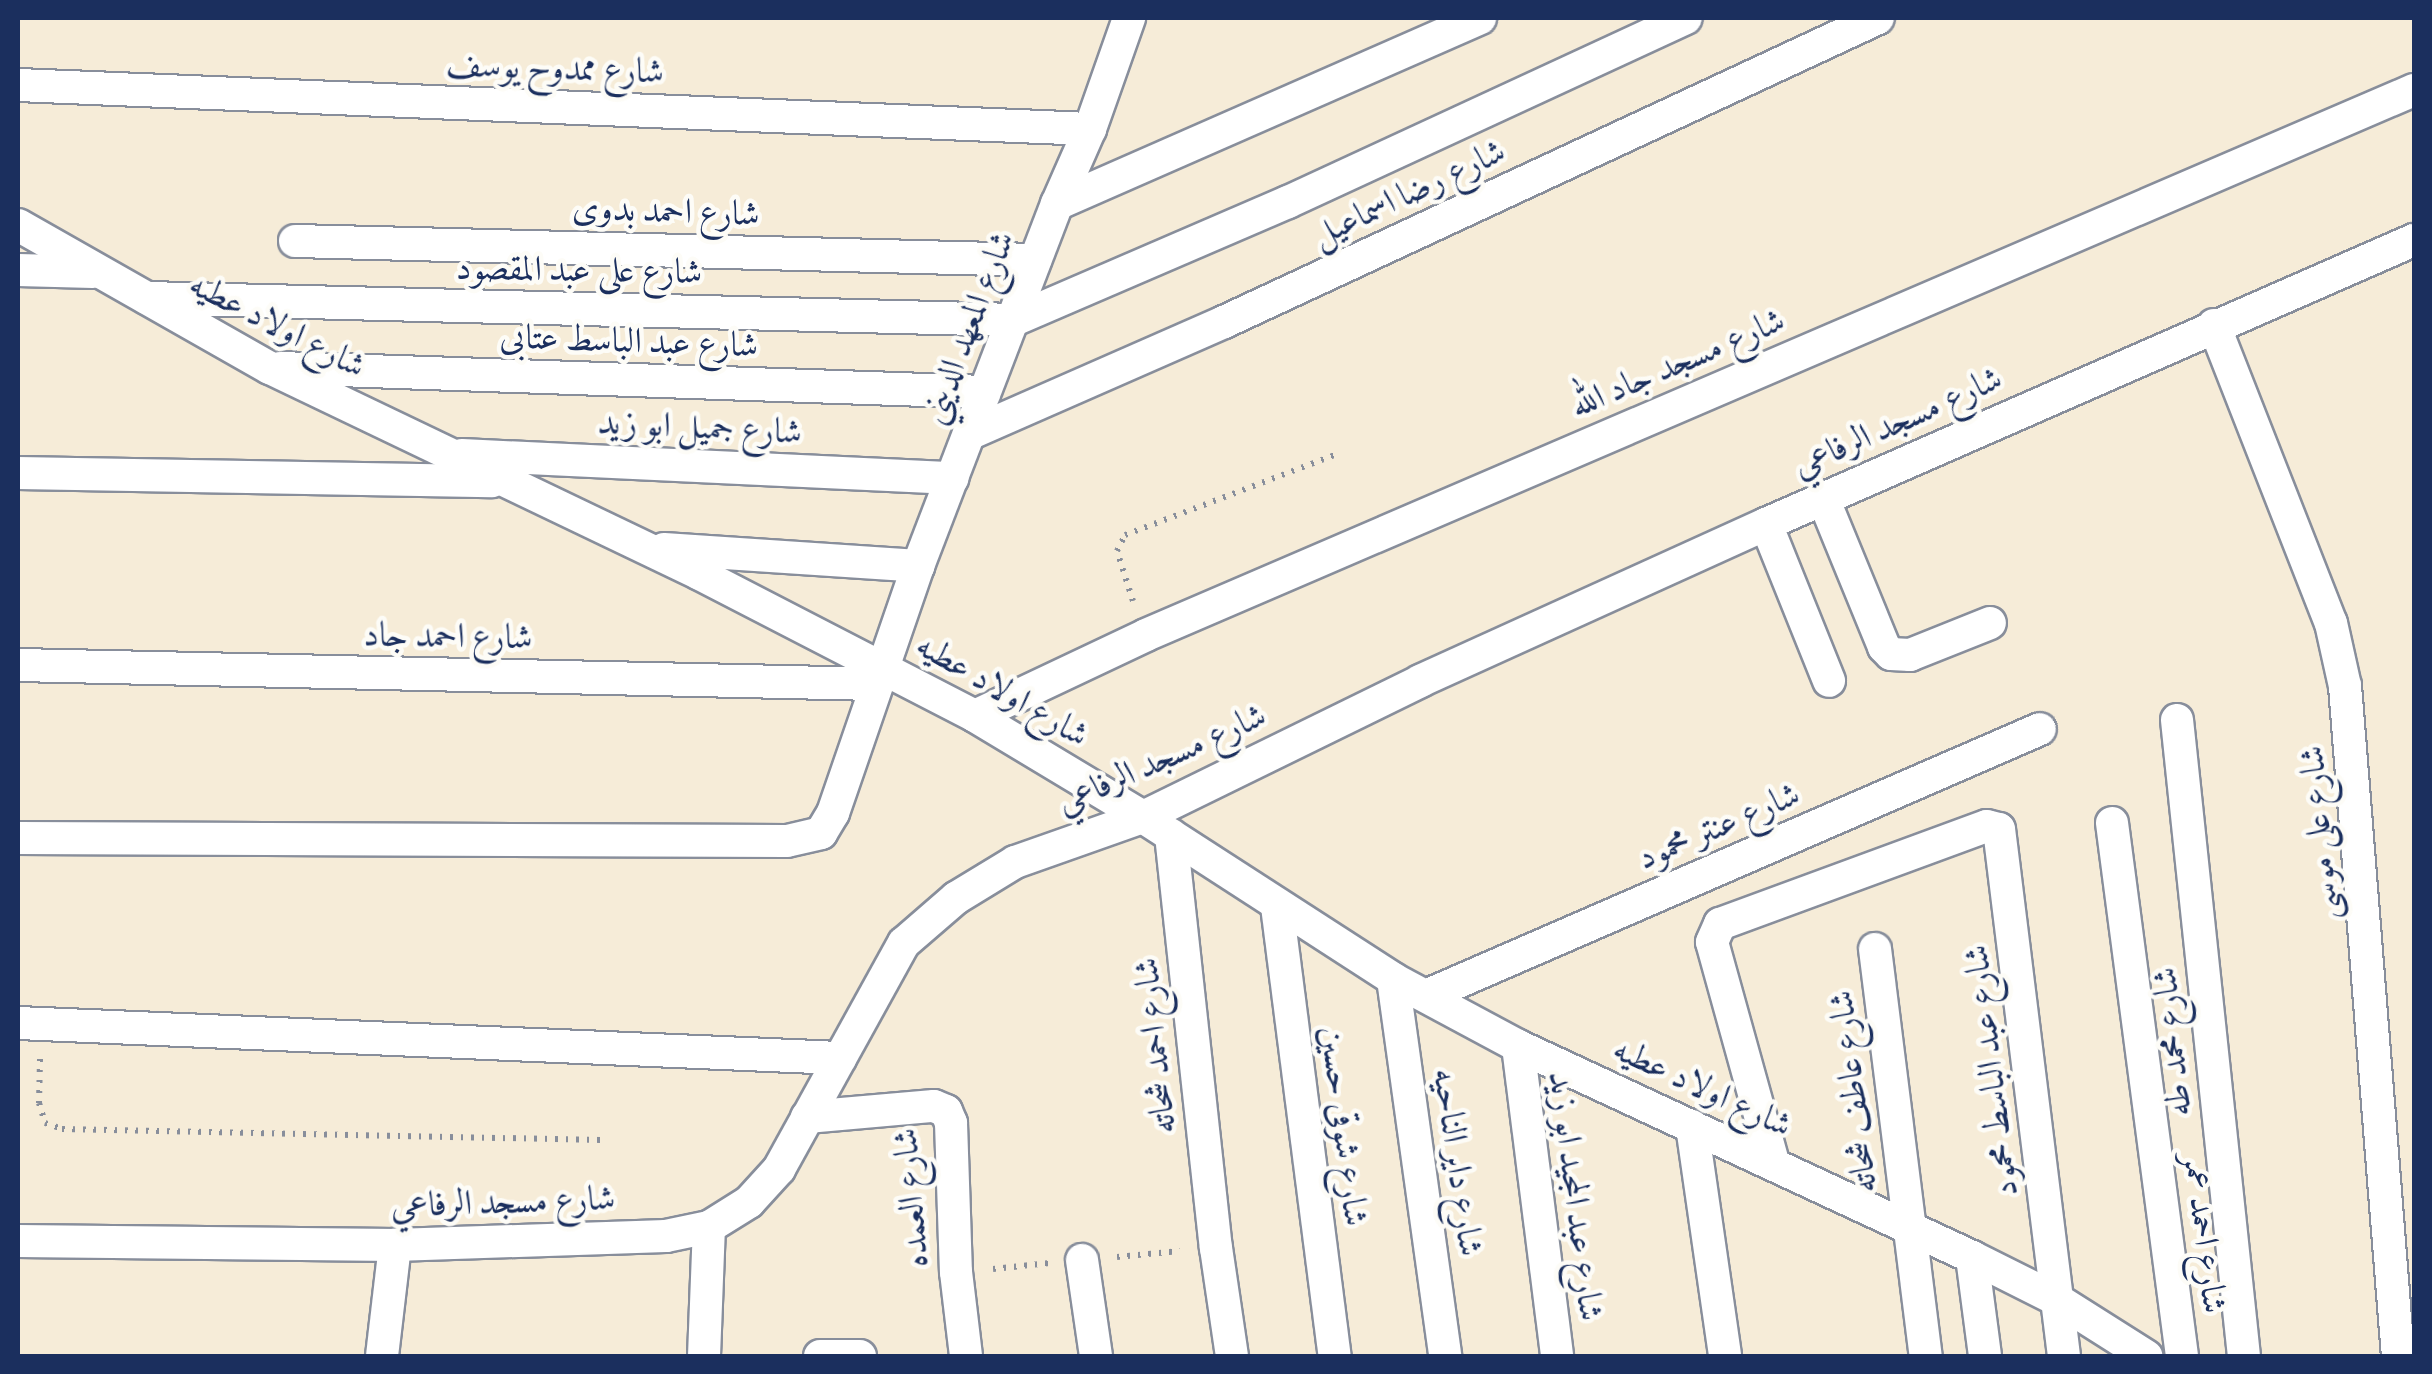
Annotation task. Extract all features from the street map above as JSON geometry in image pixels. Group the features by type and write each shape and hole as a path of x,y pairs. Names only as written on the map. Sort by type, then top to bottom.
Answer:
{"street":[{"path":"1057,204 1480,18"},
{"path":"1014,320 1254,218 1686,18"},
{"name":"شارع رضا اسماعيل","path":"969,434 1224,322 1878,18"},
{"name":"شارع المعهد الديني","path":"18,838 787,842 821,832 1035,260 1132,19"},
{"name":"شارع ممدوح يوسف","path":"18,85 1090,129"},
{"name":"شارع مسجد جاد الله","path":"975,716 1146,635 2414,90"},
{"name":"شارع اولاد عطيه","path":"18,226 270,368 644,547 880,675 975,716 1157,826 1392,979 1428,994 1518,1046 1972,1257 2056,1299 2146,1356"},
{"name":"شارع احمد بدوى","path":"295,240 1035,260"},
{"name":"شارع مسجد الرفاعي","path":"18,1241 395,1244 666,1236 710,1227 749,1202 779,1169 904,944 956,898 1015,862 1157,826 1420,682 1823,498 2414,240"},
{"path":"18,270 97,272"},
{"name":"شارع على عبد المقصود","path":"143,298 1014,320"},
{"name":"شارع على موسى","path":"2214,325 2332,623 2345,686 2398,1356"},
{"name":"شارع عبد الباسط عتابى","path":"270,368 986,392"},
{"name":"شارع جميل ابو زيد","path":"445,454 952,478"},
{"path":"18,473 502,481"},
{"path":"1823,498 1884,647 1891,654 1910,655 1990,623"},
{"path":"1766,524 1829,682"},
{"path":"644,547 918,566"},
{"name":"شارع احمد جاد","path":"18,666 880,675"},
{"name":"شارع محمد طه","path":"2177,720 2244,1356"},
{"name":"شارع عنتر محمود","path":"1428,994 2040,729"},
{"name":"شارع احمد عمر","path":"2112,823 2182,1356"},
{"name":"شارع احمد شحاته","path":"1157,826 1232,1356"},
{"name":"شارع عبد الباسط محمود","path":"1773,1162 1712,942 1720,924 1987,826 2002,834 2064,1356"},
{"name":"شارع شوقى حسين","path":"1277,906 1335,1356"},
{"name":"شارع عاطف شحاته","path":"1875,948 1926,1356"},
{"name":"شارع داير الناحيه","path":"1392,979 1446,1356"},
{"path":"29,1023 840,1058"},
{"name":"شارع عبد المجيد ابو زيد","path":"1518,1046 1558,1356"},
{"name":"شارع العمده","path":"807,1118 934,1106 946,1111 951,1123 956,1272 966,1356"},
{"path":"1692,1126 1725,1356"},
{"path":"704,1356 710,1227"},
{"path":"382,1356 395,1244"},
{"path":"1972,1257 1985,1356"},
{"path":"1082,1260 1096,1356"},
{"path":"820,1356 857,1355"}],"path":[{"path":"1146,635 1119,562 1118,541 1340,453"},
{"path":"29,1023 39,1104 46,1122 62,1129 601,1140"}]}
